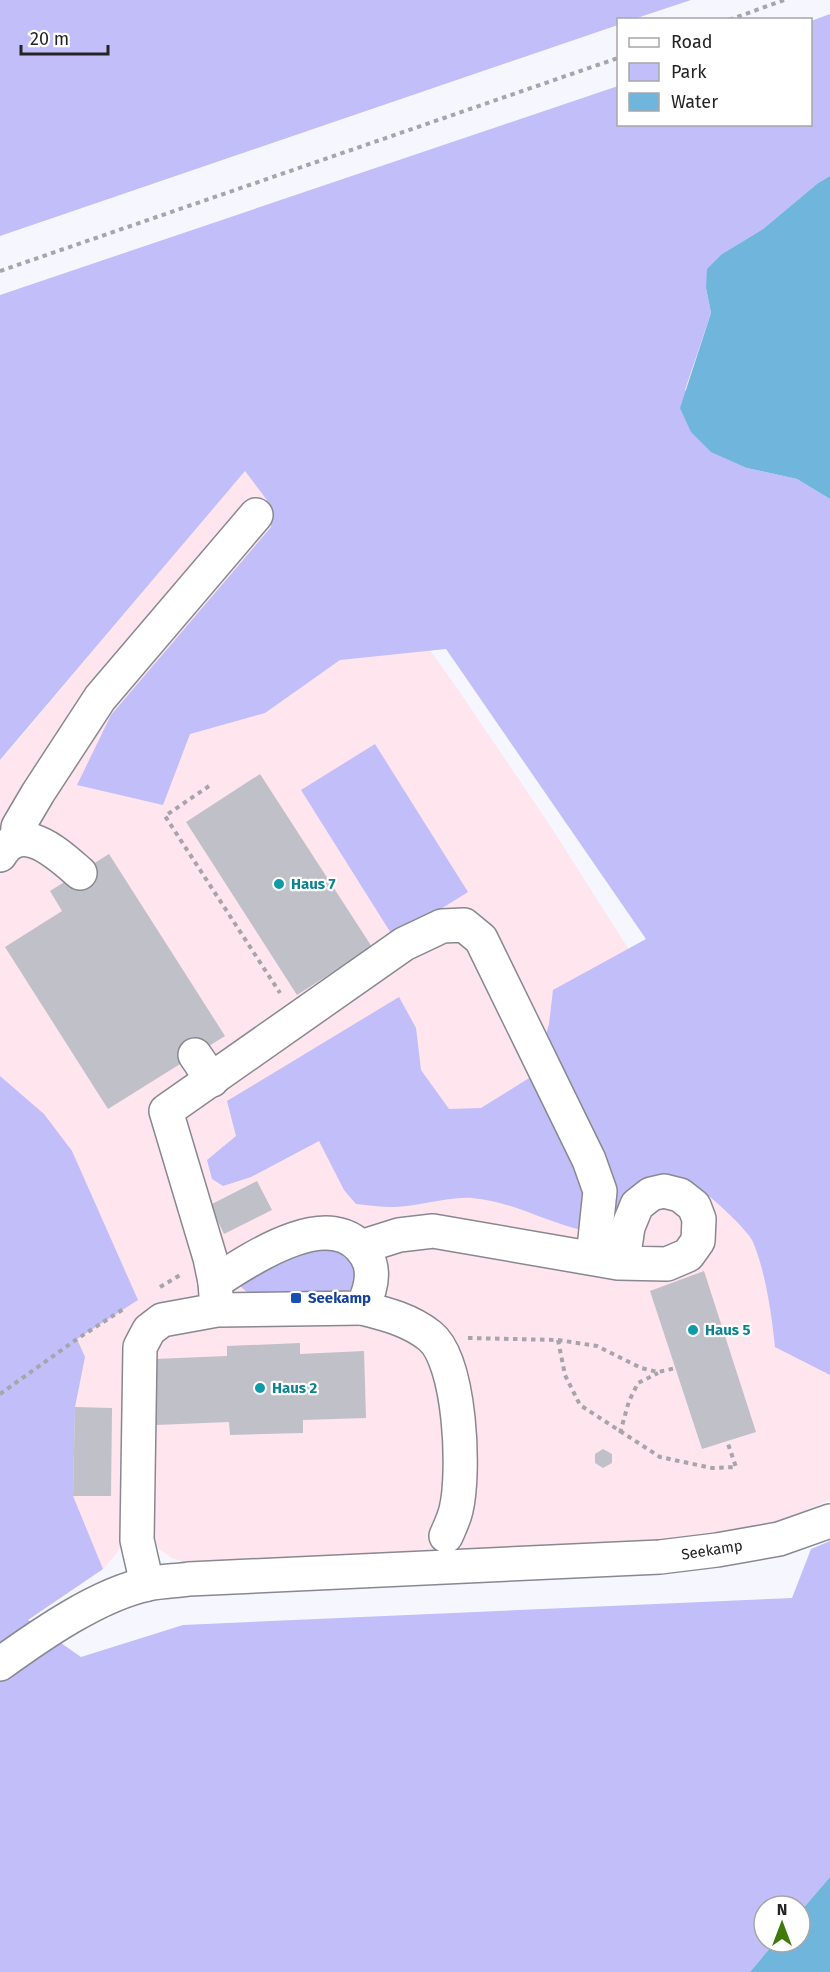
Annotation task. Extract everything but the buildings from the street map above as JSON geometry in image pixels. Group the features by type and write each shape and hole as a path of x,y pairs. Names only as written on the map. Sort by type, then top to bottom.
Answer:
{"street":[{"path":"9,848 18,827 38,793 100,698 256,515"},
{"path":"9,848 29,840 52,849 80,873"},
{"path":"214,1283 166,1111 203,1067 297,1019 404,944 442,926 464,925 482,939 589,1160 600,1191 605,1260 434,1232 399,1235 361,1246"},
{"path":"147,1584 137,1540 140,1347 149,1330 247,1261 298,1237 328,1233 346,1237 361,1246 369,1260 372,1283 362,1308"},
{"path":"214,1283 362,1308 397,1317 431,1337 450,1370 458,1411 460,1471 456,1510 446,1536"},
{"name":"Seekamp","path":"0,1664 51,1628 118,1594 147,1584 189,1579 660,1557 779,1539 830,1521"}],"path":[{"path":"734,18 784,0"},
{"path":"0,272 617,58"},
{"path":"209,786 165,816 297,1019"},
{"path":"159,1288 214,1283"},
{"path":"0,1394 77,1339 129,1306"},
{"path":"431,1337 558,1340 597,1346 641,1368 658,1372"},
{"path":"558,1340 565,1375 580,1406 660,1457 712,1468 736,1467 728,1441"},
{"path":"620,1433 629,1401 638,1383 658,1372 676,1368"}],"shaded area":[{"path":"269,442 352,541 457,688 551,827 830,1266 830,1500 762,1529 663,1542 190,1564 172,1558 159,1549 154,1538 123,1542 103,1569 0,1638 0,761"}],"green space":[{"path":"0,0 691,0 637,18 617,18 617,25 0,236"},
{"path":"830,14 830,176 818,183 763,229 722,254 706,288 711,313 685,390 747,468 797,479 830,499 830,1375 775,1347 764,1278 752,1240 722,1208 688,1182 674,1179 635,1186 619,1212 615,1234 577,1229 508,1205 472,1198 403,1207 356,1204 344,1190 319,1141 251,1177 223,1186 212,1179 207,1160 236,1136 227,1101 399,997 416,1028 421,1070 449,1109 481,1108 534,1075 549,1024 553,990 646,939 446,649 340,660 265,713 190,734 163,805 77,785 111,715 271,527 270,504 245,471 0,760 0,295 617,86 617,126 812,126 812,21"},
{"path":"375,744 468,892 394,938 301,790"},
{"path":"0,1076 44,1114 72,1151 138,1300 77,1339 85,1357 75,1407 73,1496 103,1569 28,1620 81,1657 183,1625 792,1598 811,1549 830,1541 830,1877 812,1898 812,1894 752,1894 752,1954 765,1954 750,1972 0,1972"},
{"path":"314,1244 343,1247 357,1272 354,1286 344,1295 250,1295 240,1286 241,1279"}],"water":[{"path":"830,176 830,499 797,479 747,468 711,452 691,432 680,408 711,313 706,288 707,269 722,254 763,229 818,183"},
{"path":"830,1877 830,1972 750,1972 765,1954 812,1954 812,1898"}],"place":[{"name":"Haus 7","path":"279,884"},
{"name":"Seekamp","path":"296,1298"},
{"name":"Haus 5","path":"693,1330"},
{"name":"Haus 2","path":"260,1388"}]}
